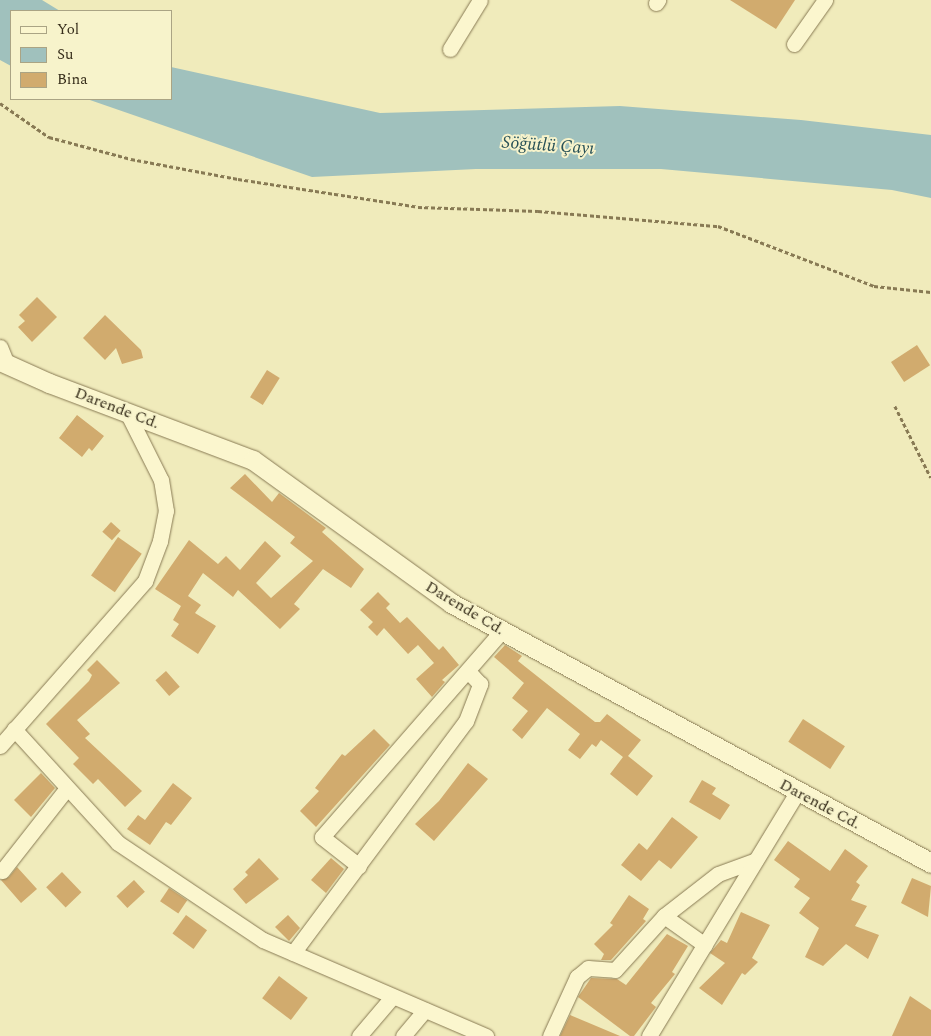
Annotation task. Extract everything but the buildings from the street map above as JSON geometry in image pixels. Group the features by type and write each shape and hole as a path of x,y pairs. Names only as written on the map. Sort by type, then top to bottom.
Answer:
{"street":[{"path":"450,49 480,0"},
{"path":"794,44 825,0"},
{"name":"Darende Cd.","path":"2,357 127,412 252,460 450,603 931,863"},
{"path":"0,746 145,581 160,541 166,511 161,480 127,412"},
{"path":"359,866 322,837 502,631"},
{"path":"293,953 466,721 480,684 468,671"},
{"path":"14,729 118,843 263,940 486,1036"},
{"path":"2,871 68,788"},
{"path":"649,1036 798,791"},
{"path":"550,1036 577,977 588,968 615,970 664,916 718,874 756,860"},
{"path":"664,916 705,945"},
{"path":"359,1036 393,996"},
{"path":"403,1036 425,1010"}],"path":[{"path":"0,104 49,137 131,159 238,179 418,207 538,211 718,226 874,286 931,292"},
{"path":"895,406 931,478"}],"water":[{"path":"0,0 42,0 58,10 10,10 10,65 0,60"},
{"name":"Söğütlü Çayı","path":"172,67 380,113 620,106 801,120 931,135 931,198 892,190 661,169 476,169 312,177 90,100 172,100"}]}
